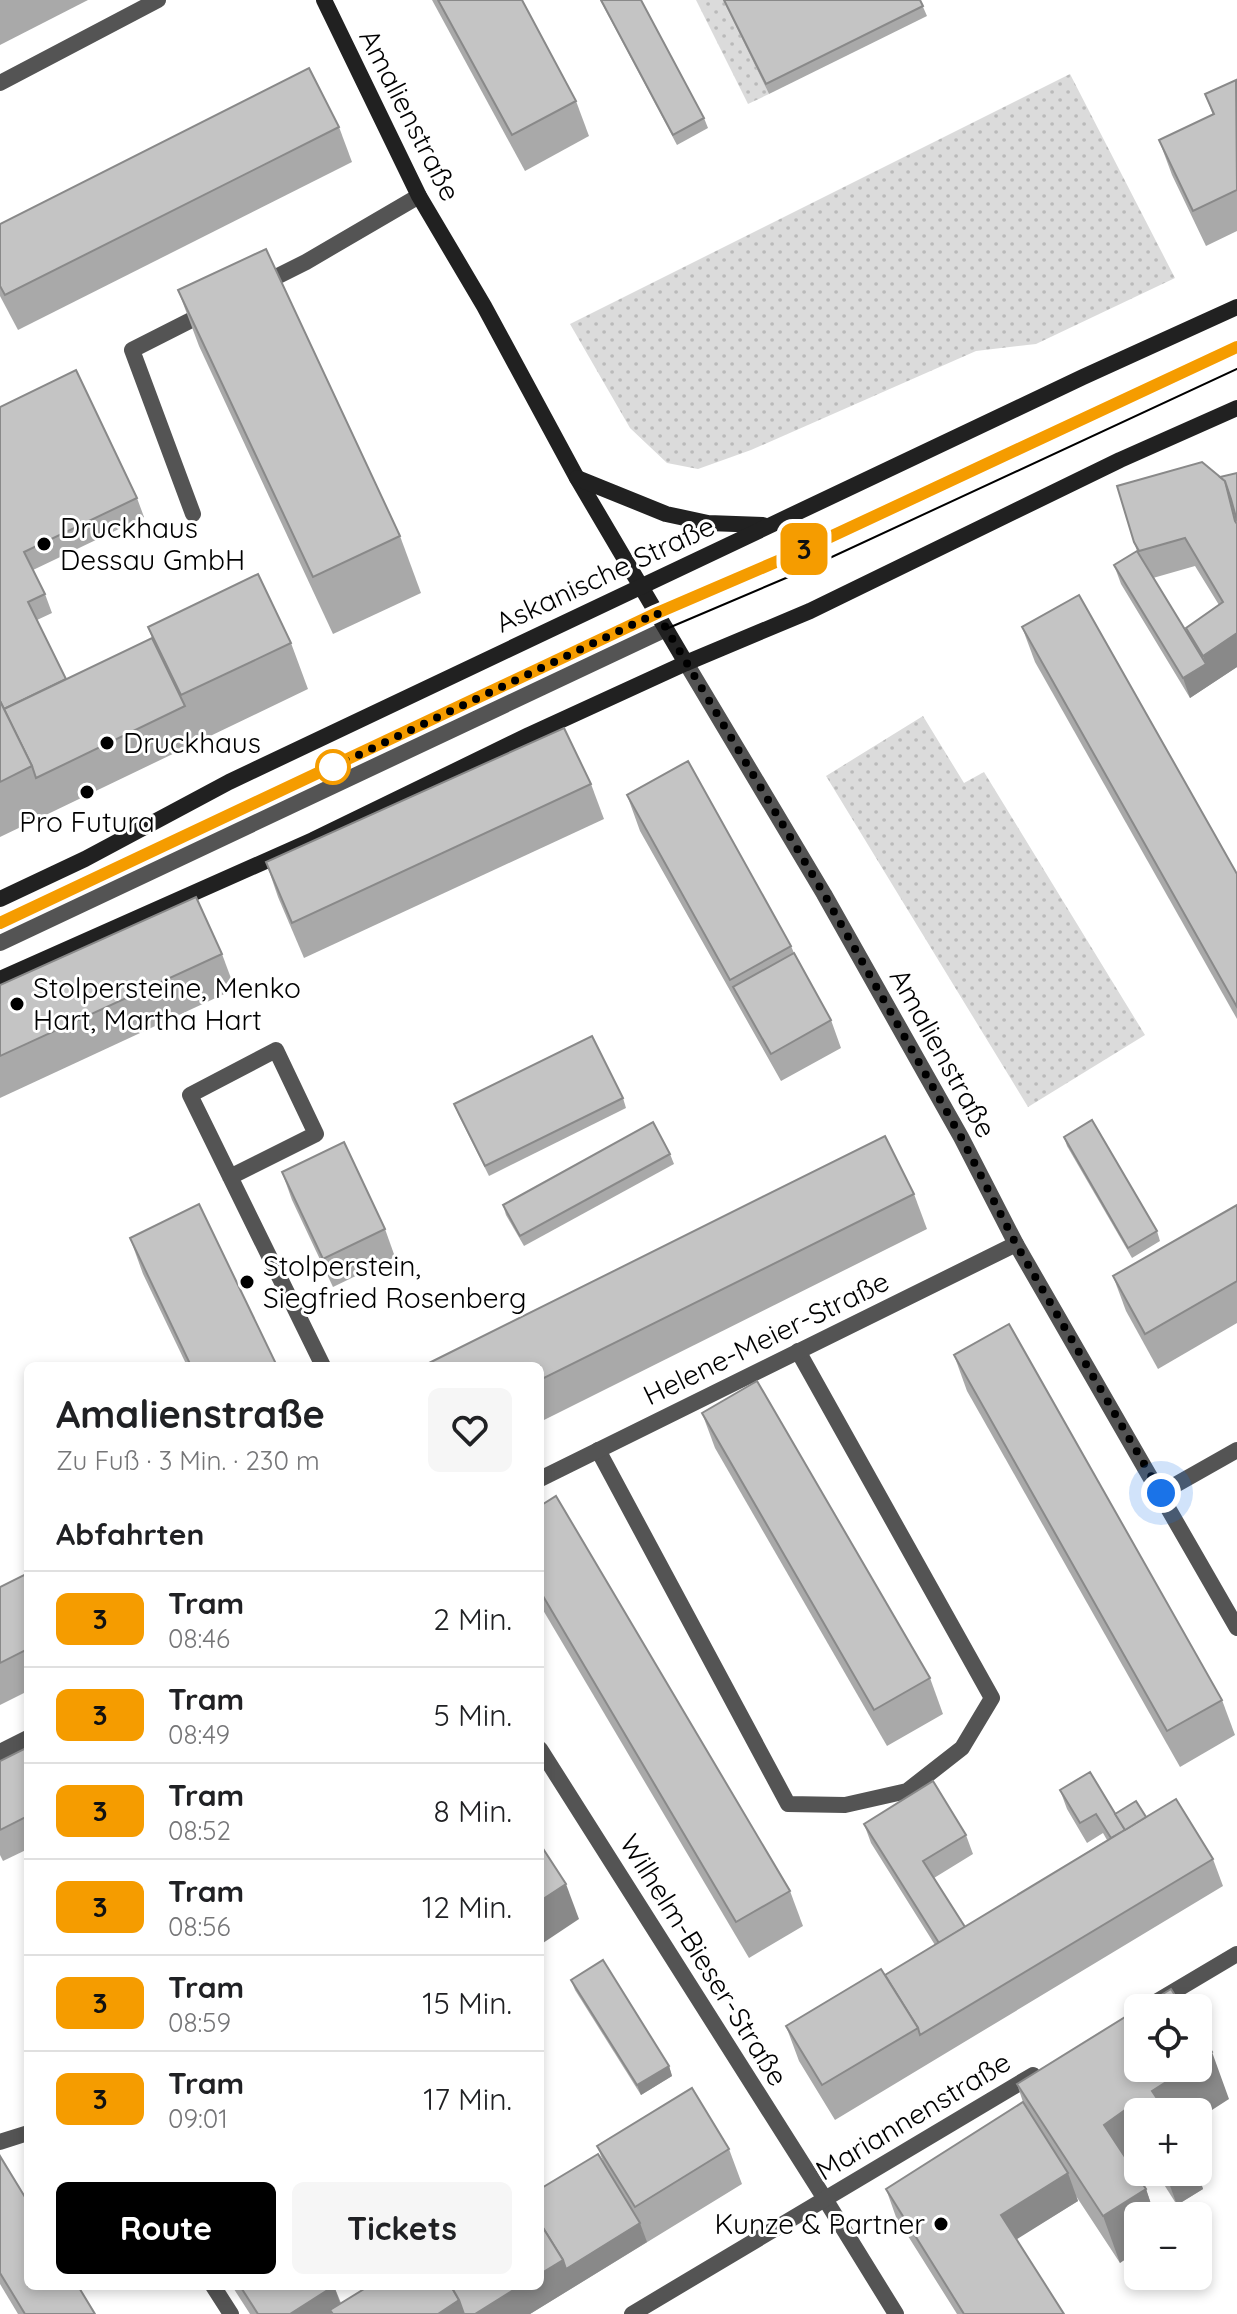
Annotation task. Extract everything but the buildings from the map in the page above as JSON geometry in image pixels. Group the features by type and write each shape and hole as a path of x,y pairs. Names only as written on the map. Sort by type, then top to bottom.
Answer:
{"main road":[{"name":"Amalienstraße","path":"324,0 419,196 484,306 577,478 686,663"},
{"name":"Askanische Straße","path":"0,899 97,853 229,782 768,525 1237,307"},
{"path":"0,979 313,840 686,663 810,611 1120,460 1237,408"},
{"path":"577,478 666,514 708,523 768,525"}],"street":[{"path":"0,83 158,0"},
{"path":"193,514 132,350 306,262 419,196"},
{"path":"0,923 657,613"},
{"path":"0,943 666,629"},
{"name":"Amalienstraße","path":"686,663 832,907 961,1137 1016,1244 1237,1628"},
{"path":"230,1177 316,1134 276,1050 190,1095 230,1177 321,1362"},
{"name":"Helene-Meier-Straße","path":"544,1477 1016,1244"},
{"path":"598,1450 788,1804 845,1805 907,1791 962,1748 992,1698 798,1351"},
{"path":"1161,1493 1237,1450"},
{"path":"0,1752 24,1740"},
{"name":"Wilhelm-Bieser-Straße","path":"544,1755 896,2314"},
{"path":"1170,1994 1237,1954"},
{"name":"Mariannenstraße","path":"632,2314 1043,2069"},
{"path":"0,2142 24,2134"},
{"path":"216,2290 231,2314"}],"shaded area":[{"path":"696,0 723,0 769,94 748,104"},
{"path":"1070,74 1175,278 1036,344 976,351 751,450 698,469 667,463 630,428 570,324"},
{"path":"923,716 964,783 984,772 1145,1035 1028,1107 826,776"}],"tram line":[{"path":"657,613 785,558 1237,347"},
{"name":"3","path":"0,923 657,613 785,558 1237,347"},
{"path":"666,629 793,575 1237,369"}],"place":[{"name":"Druckhaus Dessau GmbH","path":"44,544"},
{"name":"Druckhaus","path":"107,743"},
{"name":"Pro Futura","path":"87,792"},
{"name":"Stolpersteine, Menko Hart, Martha Hart","path":"17,1004"},
{"name":"Stolperstein, Siegfried Rosenberg","path":"247,1282"},
{"name":"Kunze & Partner","path":"941,2224"}],"route":[{"path":"333,767 657,613 824,894 961,1137 1016,1244 1161,1493"}]}
